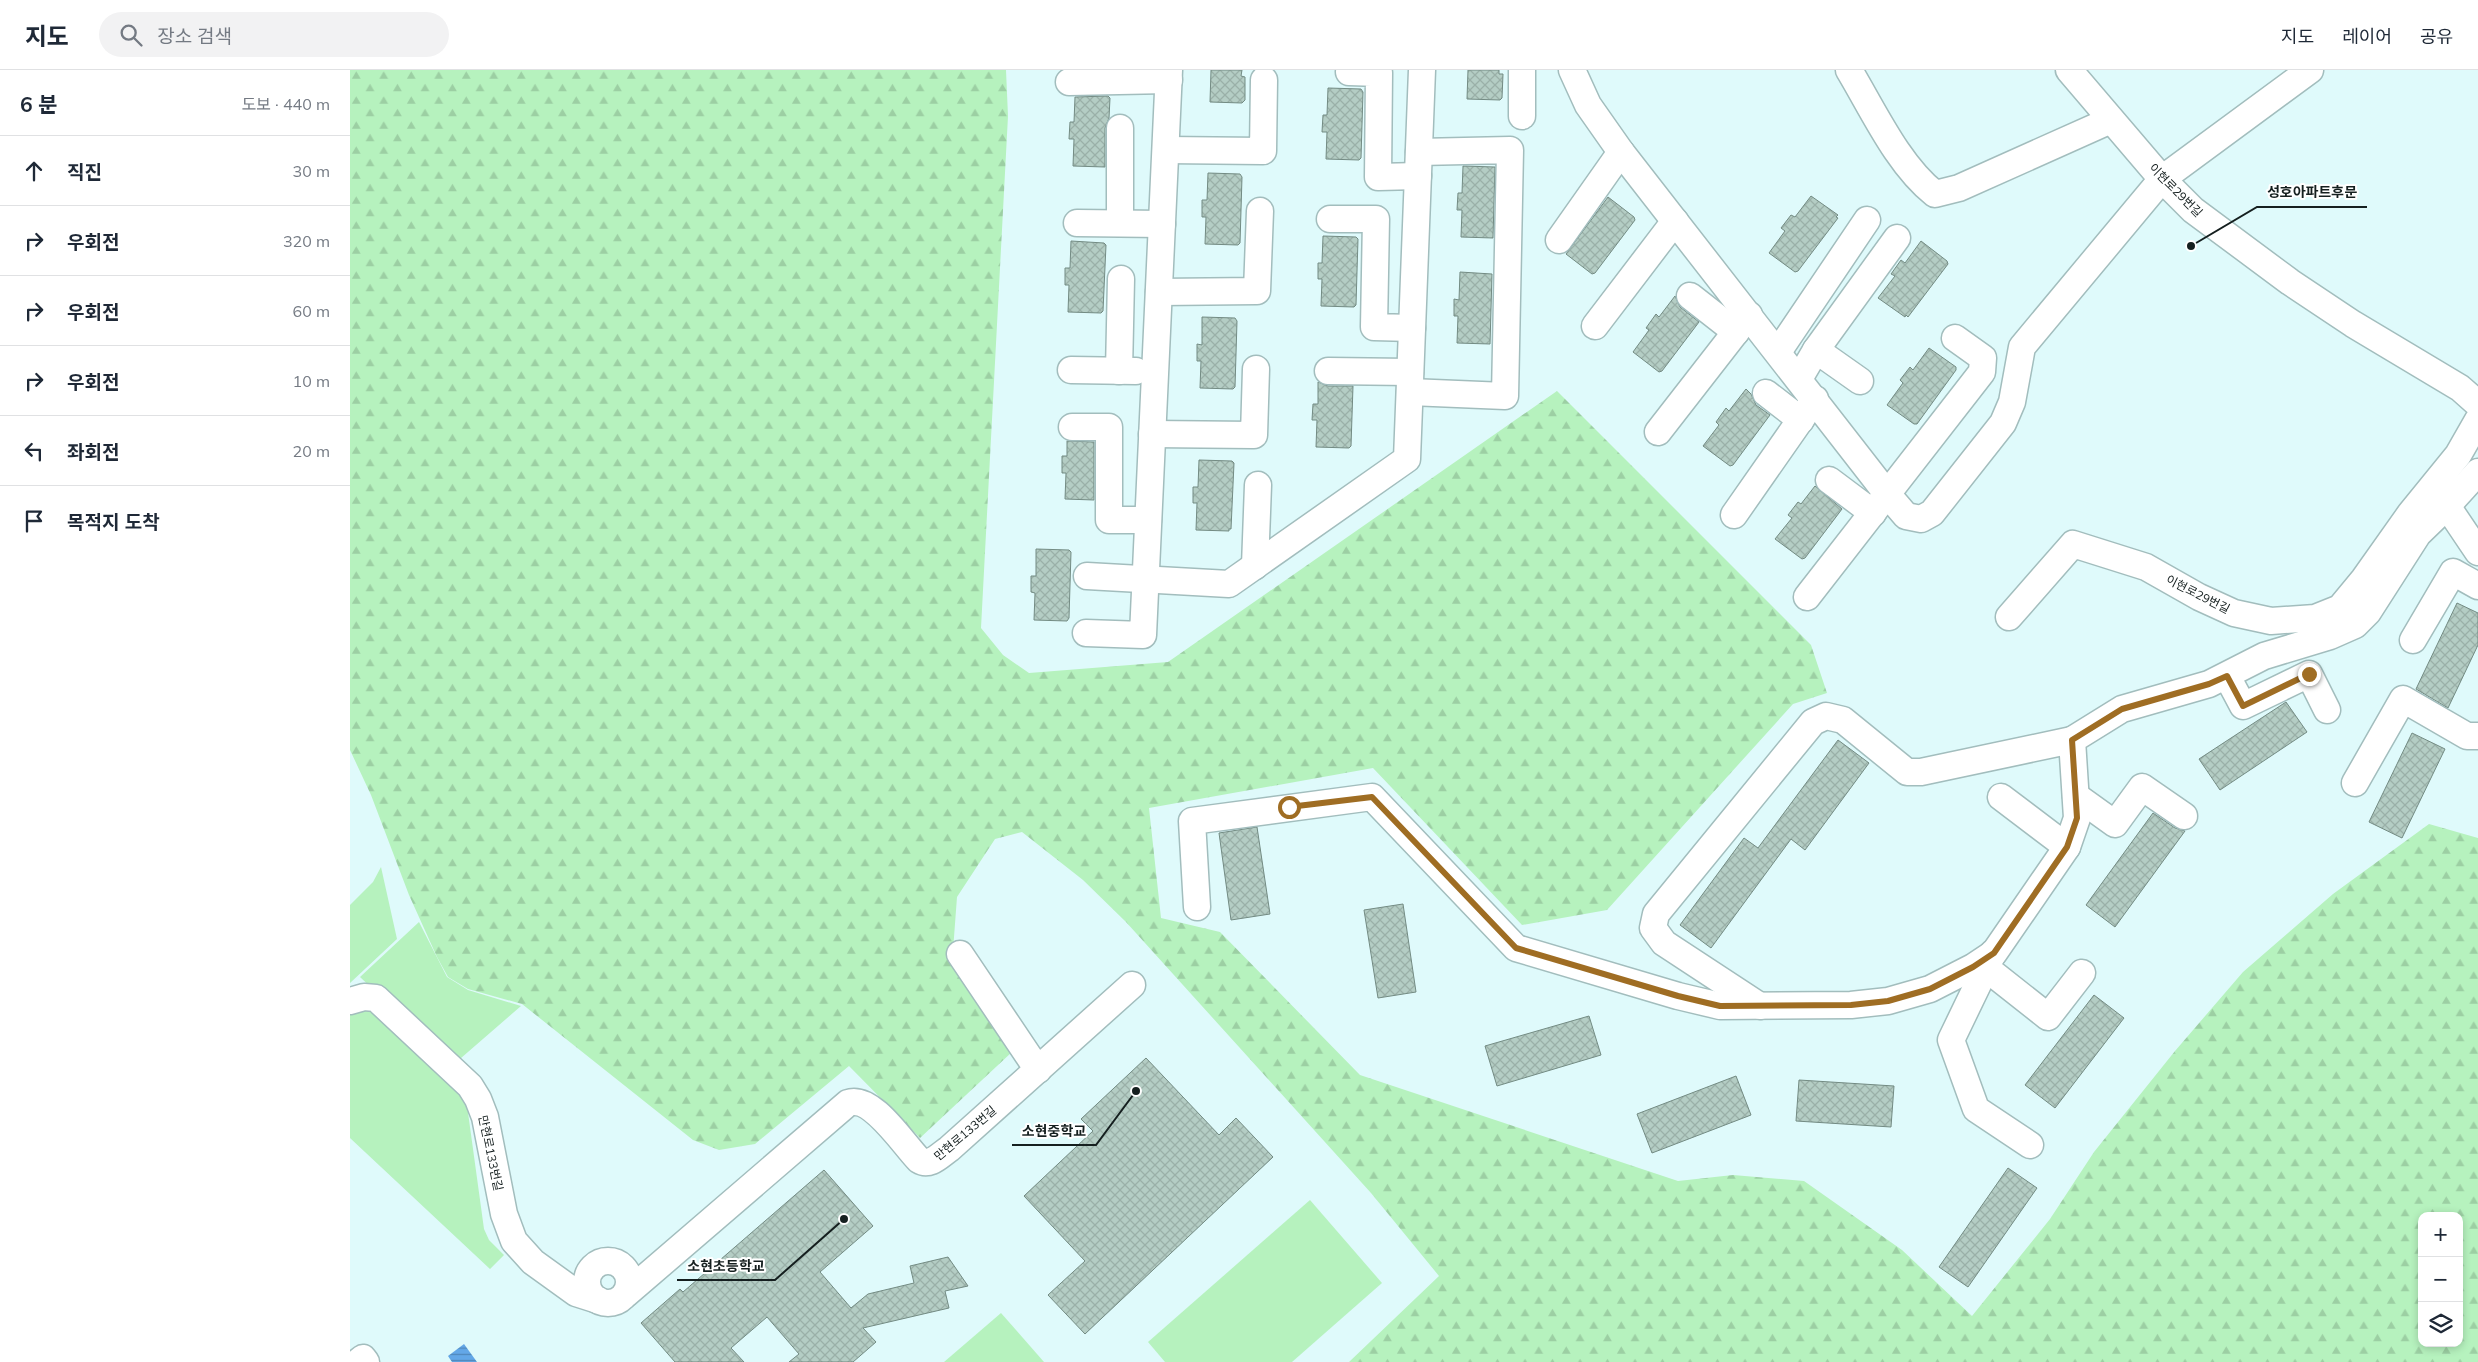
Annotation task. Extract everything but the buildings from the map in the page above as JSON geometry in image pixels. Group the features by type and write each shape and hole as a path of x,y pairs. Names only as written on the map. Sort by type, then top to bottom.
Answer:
{"street":[{"path":"1087,576 1229,584 1407,459 1422,70"},
{"path":"1522,70 1522,116"},
{"path":"1572,70 1588,105 1621,152 1675,221 1743,324"},
{"path":"1849,70 1886,133 1919,182 1935,194 1959,188 2111,120"},
{"name":"이현로29번길","path":"2069,70 2162,179 2193,210 2290,282 2353,324 2460,388 2478,404"},
{"path":"1829,480 1906,516 1921,519 1932,513 2003,423 2012,402 2022,347 2162,179 2310,70"},
{"path":"1328,371 1505,396 1510,150 1418,164 1378,177 1379,73 1349,72"},
{"path":"1069,82 1124,76 1169,75 1143,635 1086,633"},
{"path":"1166,150 1263,151 1264,80"},
{"path":"1120,128 1120,223"},
{"path":"1559,240 1621,152"},
{"path":"1159,292 1257,291 1260,211"},
{"path":"1330,219 1376,219 1374,327 1412,328"},
{"path":"1778,352 1867,220"},
{"path":"1596,326 1675,221"},
{"path":"1077,223 1162,224"},
{"path":"1799,379 1816,350 1897,238"},
{"path":"1119,371 1121,279"},
{"path":"1690,296 1743,324 1778,352 1799,379 1808,409 1880,504"},
{"path":"1658,432 1743,324"},
{"path":"1807,597 1982,372 1982,358 1955,338"},
{"path":"1816,350 1860,381"},
{"path":"1152,434 1254,435 1256,369"},
{"path":"1071,370 1155,372"},
{"path":"1766,393 1808,409"},
{"path":"1734,515 1808,409"},
{"name":"이현로29번길","path":"2009,617 2073,544 2146,567 2199,597 2234,613 2271,621 2315,618 2340,608 2364,579 2410,514 2458,454 2478,420"},
{"path":"1072,428 1109,427 1109,520 1148,520"},
{"path":"1760,1006 1664,943 1653,928 1656,914 1813,722 1826,716 1844,720 1907,772 1921,772 2072,740 2122,709 2209,684 2264,656 2330,636 2355,625 2368,612 2418,534 2448,506 2478,472"},
{"path":"1255,566 1258,485"},
{"path":"2448,506 2478,552"},
{"path":"2413,640 2453,572 2478,586"},
{"path":"2227,676 2243,706 2309,674 2327,710"},
{"path":"2355,783 2404,699 2467,736 2478,736"},
{"path":"2030,1145 1976,1109 1951,1040 1990,960 2067,847 2077,818 2072,740"},
{"path":"2076,796 2115,824 2142,787 2184,816"},
{"path":"1197,907 1192,821 1372,797 1516,948 1678,996 1720,1006 1807,1006 1888,1001 1930,989 1990,960"},
{"path":"2001,797 2067,847"},
{"path":"960,954 1038,1070"},
{"path":"1990,960 2048,1017 2082,973"},
{"path":"1941,983 1965,1013"},
{"name":"만현로133번길","path":"350,1001 364,997 376,998 470,1086 485,1117 509,1231 522,1252 576,1293 598,1300 613,1302 626,1294 659,1267 834,1112 848,1102 859,1101 874,1109 919,1160 924,1163 930,1162 949,1149 1132,984"},
{"path":"607,1264 627,1273 630,1280 626,1294"},
{"path":"598,1300 592,1296 587,1283 588,1276 607,1264"},
{"path":"546,1272 570,1272 607,1264 659,1267"},
{"path":"358,1362 363,1358 366,1362"}],"green space":[{"path":"350,70 1006,70 1008,116 981,628 1003,655 1029,673 1168,662 1557,391 1811,645 1827,693 1793,704 1607,910 1522,925 1373,768 1149,808 1161,918 1220,932 1360,1075 1678,1181 1733,1175 1804,1181 1902,1250 1972,1316 2050,1219 2094,1152 2175,1051 2243,972 2333,894 2429,824 2478,838 2478,1362 1349,1362 1439,1276 1371,1193 1126,922 1083,880 1022,832 995,839 957,897 952,964 1012,1052 920,1138 849,1066 755,1144 719,1150 693,1140 522,1004 468,989 448,977 409,895 371,795 350,750"},
{"path":"381,867 397,939 350,983 350,905 373,882"},
{"path":"419,922 447,977 468,990 521,1006 453,1065 360,977"},
{"path":"365,999 466,1098 484,1229 489,1240 504,1255 490,1269 350,1138 350,1004"},
{"path":"1310,1200 1382,1283 1292,1362 1165,1362 1148,1342"},
{"path":"1001,1313 1044,1362 944,1362"}],"water":[{"path":"464,1344 477,1362 452,1362 448,1356"}],"place":[{"name":"성호아파트후문","path":"2191,246"},
{"name":"소현중학교","path":"1136,1091"},
{"name":"소현초등학교","path":"844,1219"}],"route":[{"path":"1289,807 1372,797 1516,948 1678,996 1720,1006 1851,1005 1888,1001 1930,989 1973,967 1994,953 2045,881 2067,847 2077,818 2072,740 2098,722 2122,709 2209,684 2227,676 2243,706 2309,674"}]}
